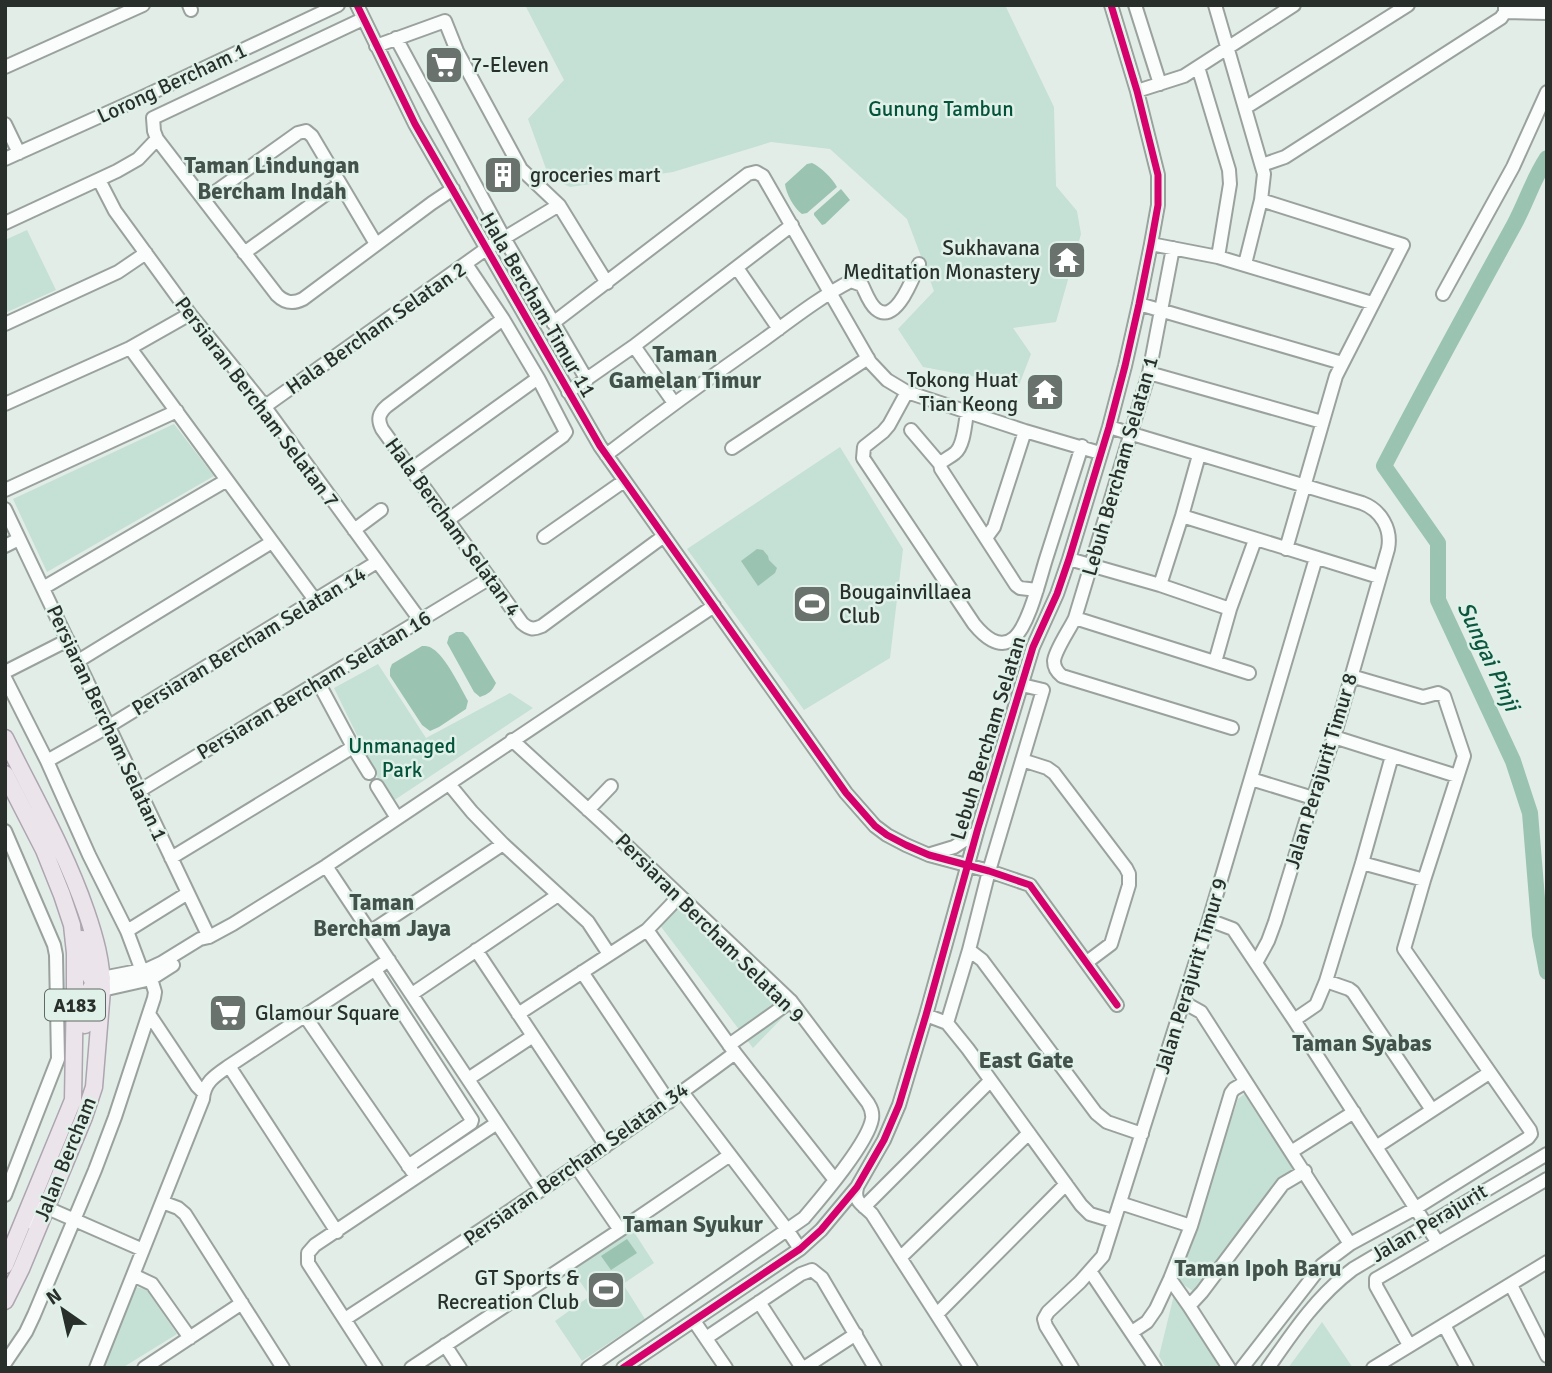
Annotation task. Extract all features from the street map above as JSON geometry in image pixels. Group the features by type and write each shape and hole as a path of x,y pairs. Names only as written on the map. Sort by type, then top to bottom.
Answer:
{"main road":[{"name":"Jalan Bercham","path":"5,738 10,777 62,895 72,925 75,953 73,1100 5,1265"},
{"path":"5,753 11,763 10,777"},
{"name":"Jalan Bercham","path":"5,1301 21,1269 94,1087 100,984 97,943 79,890 55,837 10,777"},
{"path":"62,895 72,909 81,932 87,968 100,984 89,990 86,1001 81,1084 73,1100"}],"street":[{"path":"5,67 143,5"},
{"name":"Lorong Bercham 1","path":"5,159 338,5"},
{"name":"Hala Bercham Timur 11","path":"357,5 410,115 584,421 817,754 861,812 887,835 929,855 989,871 1030,886 1117,1005"},
{"name":"Lebuh Bercham Selatan","path":"623,1368 800,1250 821,1230 857,1188 884,1140 899,1105 1033,647 1069,559 1109,427 1151,244 1158,205 1158,175 1137,91 1111,5"},
{"path":"1135,5 1160,84"},
{"path":"1215,5 1264,174 1261,200 1245,264"},
{"path":"1137,91 1184,76 1294,5"},
{"path":"1245,108 1408,5"},
{"path":"1262,165 1285,157 1501,18 1505,9 1547,13"},
{"path":"153,118 363,19"},
{"path":"376,46 445,21 457,51 521,169 559,205 607,283"},
{"path":"396,38 504,239 587,380"},
{"path":"1198,67 1229,170 1230,184 1219,257"},
{"path":"1443,294 1513,167 1547,92"},
{"path":"145,96 157,139 281,299 292,302 303,299 453,189"},
{"path":"5,124 19,153"},
{"path":"204,200 302,131 306,131 312,136 376,244"},
{"path":"5,223 100,180 138,159 157,139"},
{"path":"553,323 748,174 756,172 763,176 868,358 887,380 907,391 967,413 1100,453"},
{"name":"Persiaran Bercham Selatan 7","path":"100,180 115,211 190,314 264,407 420,620"},
{"path":"244,253 340,184"},
{"path":"1261,200 1403,244 1336,376 1286,549"},
{"name":"Hala Bercham Selatan 2","path":"264,407 486,249 559,205"},
{"path":"568,392 634,346 792,225"},
{"path":"1151,244 1219,257 1373,303"},
{"name":"Lebuh Bercham Selatan 1","path":"1173,248 1149,373 1075,618 1054,659 1055,669 1062,676 1232,728"},
{"path":"5,324 118,272 146,253"},
{"path":"466,264 503,318 538,378 564,434"},
{"path":"606,455 674,403 851,281 862,285 878,312 887,313 893,310 905,295 919,264"},
{"path":"737,268 779,329"},
{"path":"1139,304 1342,363"},
{"path":"5,404 130,348 190,314"},
{"name":"Hala Bercham Selatan 4","path":"503,318 381,411 379,423 410,470 522,623 535,629 548,622 664,536"},
{"path":"634,346 674,403"},
{"path":"130,348 315,600"},
{"path":"732,448 868,358"},
{"path":"1149,373 1322,422"},
{"path":"410,470 538,378"},
{"path":"907,391 889,425 864,447 863,458 979,630 994,641 1008,642 1020,630 1037,590 1082,446"},
{"path":"5,490 177,411"},
{"path":"940,464 960,447 967,413"},
{"path":"448,520 584,421"},
{"name":"Jalan Perajurit Timur 8","path":"1109,427 1362,503 1376,509 1386,525 1390,542 1334,737 1275,922 1256,963"},
{"path":"911,430 940,464 1016,585 1037,590"},
{"path":"986,538 994,527 1024,431"},
{"path":"1160,585 1199,455"},
{"path":"43,589 227,480"},
{"path":"544,537 624,481"},
{"name":"Persiaran Bercham Selatan 1","path":"5,509 209,937"},
{"path":"354,530 382,510"},
{"path":"1182,516 1379,577"},
{"path":"5,546 19,539"},
{"path":"1215,662 1230,609 1255,540"},
{"path":"78,661 272,542"},
{"name":"Jalan Perajurit Timur 9","path":"1072,1368 1044,1319 1103,1256 1209,920 1316,558"},
{"path":"1069,559 1160,585 1230,609"},
{"name":"Persiaran Bercham Selatan 14","path":"47,761 377,562"},
{"name":"Persiaran Bercham Selatan 16","path":"139,791 490,578"},
{"path":"100,984 147,973 204,945 209,937 326,866 714,606"},
{"path":"1075,618 1249,673"},
{"path":"5,672 68,640"},
{"path":"1242,1368 1322,1265 1350,1244 1416,1208 1531,1134 1405,951 1424,880 1464,756 1446,699 1441,694 1423,697 1351,676"},
{"path":"5,678 47,761 155,992 115,1117 74,1219 26,1332 5,1363"},
{"path":"318,682 369,773"},
{"path":"947,1023 1043,690 1022,684"},
{"path":"1334,737 1457,776"},
{"name":"Persiaran Bercham Selatan 9","path":"512,740 791,1001 869,1103 872,1112 872,1121 862,1140 835,1180 804,1218 588,1368"},
{"path":"171,858 353,747"},
{"path":"1294,1020 1316,1005 1326,981 1392,755"},
{"path":"1022,760 1054,773 1129,874 1129,885 1111,944 1087,962"},
{"path":"1251,779 1313,798"},
{"path":"449,784 503,844 588,922 609,954"},
{"path":"377,786 397,818"},
{"path":"588,810 611,786"},
{"path":"5,831 54,945 57,960 58,1057 57,1066 6,1188"},
{"path":"929,855 954,847 977,832"},
{"path":"370,932 503,844"},
{"path":"1362,863 1424,880"},
{"path":"326,866 541,1189"},
{"path":"127,931 188,893"},
{"path":"412,994 558,895"},
{"path":"518,1013 647,930 679,895"},
{"path":"1209,920 1233,929 1438,1243"},
{"path":"647,930 732,1049 835,1180"},
{"path":"477,950 606,1146"},
{"path":"969,950 982,960 1096,1113 1107,1122 1142,1134"},
{"path":"96,1368 208,1082 389,961"},
{"path":"375,970 472,1118 471,1123 408,1166"},
{"path":"582,972 668,1102"},
{"path":"1326,981 1353,992 1432,1110"},
{"name":"Persiaran Bercham Selatan 34","path":"345,1319 668,1102 791,1001"},
{"path":"1183,1002 1200,1011 1350,1244"},
{"path":"149,1014 203,1092"},
{"path":"926,1015 947,1023 1081,1205 1090,1214 1113,1221"},
{"path":"305,1016 416,1178"},
{"path":"460,1100 472,1084 533,1036"},
{"path":"229,1066 337,1231"},
{"path":"1376,1147 1489,1073"},
{"path":"862,1205 990,1081"},
{"path":"1132,1332 1147,1322 1170,1279 1191,1226 1231,1093 1246,1082"},
{"path":"682,1092 800,1250"},
{"path":"1291,1152 1354,1112"},
{"path":"376,1368 311,1268 307,1258 311,1249 497,1123"},
{"path":"900,1258 1029,1133"},
{"name":"Jalan Perajurit","path":"1268,1368 1298,1324 1336,1282 1353,1269 1547,1154"},
{"path":"411,1368 730,1155"},
{"path":"576,1166 620,1230"},
{"path":"1189,1306 1283,1184 1305,1171"},
{"path":"1409,1346 1376,1286 1378,1278 1547,1179"},
{"path":"937,1314 1066,1184"},
{"path":"857,1188 855,1194 872,1214 971,1368"},
{"path":"162,1202 185,1214 281,1363 265,1368"},
{"path":"842,1207 853,1202 862,1205"},
{"path":"1120,1203 1191,1226"},
{"path":"17,1238 23,1234 34,1209 45,1207 143,1250"},
{"path":"1375,1367 1547,1262"},
{"path":"1090,1270 1155,1368"},
{"path":"706,1338 808,1271 816,1272 875,1368"},
{"path":"133,1275 152,1284 190,1338"},
{"path":"1170,1279 1229,1368"},
{"path":"1511,1284 1547,1356"},
{"path":"759,1302 803,1368 856,1334"},
{"path":"144,1368 242,1303"},
{"path":"694,1321 726,1368"},
{"path":"1444,1325 1467,1368"},
{"path":"445,1345 460,1368"}],"green space":[{"name":"Gunung Tambun","path":"525,5 1005,5 1054,107 1056,186 1077,211 1081,234 1056,322 1013,328 1031,354 1019,385 923,367 898,329 934,291 907,219 830,149 771,142 673,172 570,187 549,177 528,119 564,80"},
{"path":"27,230 56,290 5,313 5,240"},
{"path":"174,424 214,476 47,572 13,499"},
{"name":"Bougainvillaea Club","path":"840,447 903,549 890,658 804,710 687,549"},
{"name":"Unmanaged Park","path":"378,664 426,738 510,693 533,708 390,803 334,688"},
{"path":"678,899 790,1010 753,1048 659,924"},
{"path":"1248,1091 1299,1167 1196,1293 1178,1281 1238,1099"},
{"name":"GT Sports & Recreation Club","path":"632,1229 654,1263 623,1284 645,1319 582,1361 555,1321 590,1296 572,1270"},
{"path":"135,1287 146,1289 177,1334 122,1368 98,1368"},
{"path":"1174,1295 1224,1368 1166,1368 1159,1356"},
{"path":"1322,1322 1353,1368 1288,1368"}],"shaded area":[{"path":"812,163 826,173 837,187 807,213 802,214 791,200 785,184 807,164"},
{"path":"841,189 850,200 822,225 814,213"},
{"path":"757,549 763,550 777,568 775,573 758,586 741,561"},
{"path":"463,632 468,637 496,683 490,692 483,696 480,697 474,692 447,643 449,636"},
{"path":"422,646 432,648 443,658 468,701 466,709 430,731 422,725 390,676 392,664"},
{"path":"627,1239 637,1253 611,1270 601,1256"}],"waterway":[{"name":"Sungai Pinji","path":"1547,158 1514,225 1384,466 1438,543 1438,600 1513,761 1530,813 1540,935 1547,972"}],"cycle path":[{"path":"357,5 415,124 600,446 846,793 875,826 906,845 929,855 1030,885 1117,1005"},
{"path":"623,1368 800,1249 821,1230 857,1187 884,1140 899,1105 1033,647 1057,594 1109,427 1151,244 1158,205 1158,175 1137,91 1111,5"}],"place":[{"name":"7-Eleven","path":"444,65"},
{"name":"groceries mart","path":"503,175"},
{"name":"Sukhavana Meditation Monastery","path":"1067,260"},
{"name":"Tokong Huat Tian Keong","path":"1045,392"},
{"name":"Bougainvillaea Club","path":"812,604"},
{"name":"Glamour Square","path":"228,1013"},
{"name":"GT Sports & Recreation Club","path":"606,1290"}],"district":[{"name":"Taman Lindungan Bercham Indah","path":"272,178"},
{"name":"Taman Gamelan Timur","path":"685,367"},
{"name":"Taman Bercham Jaya","path":"382,915"},
{"name":"Taman Syabas","path":"1362,1043"},
{"name":"East Gate","path":"1026,1060"},
{"name":"Taman Syukur","path":"693,1224"},
{"name":"Taman Ipoh Baru","path":"1258,1268"}]}
